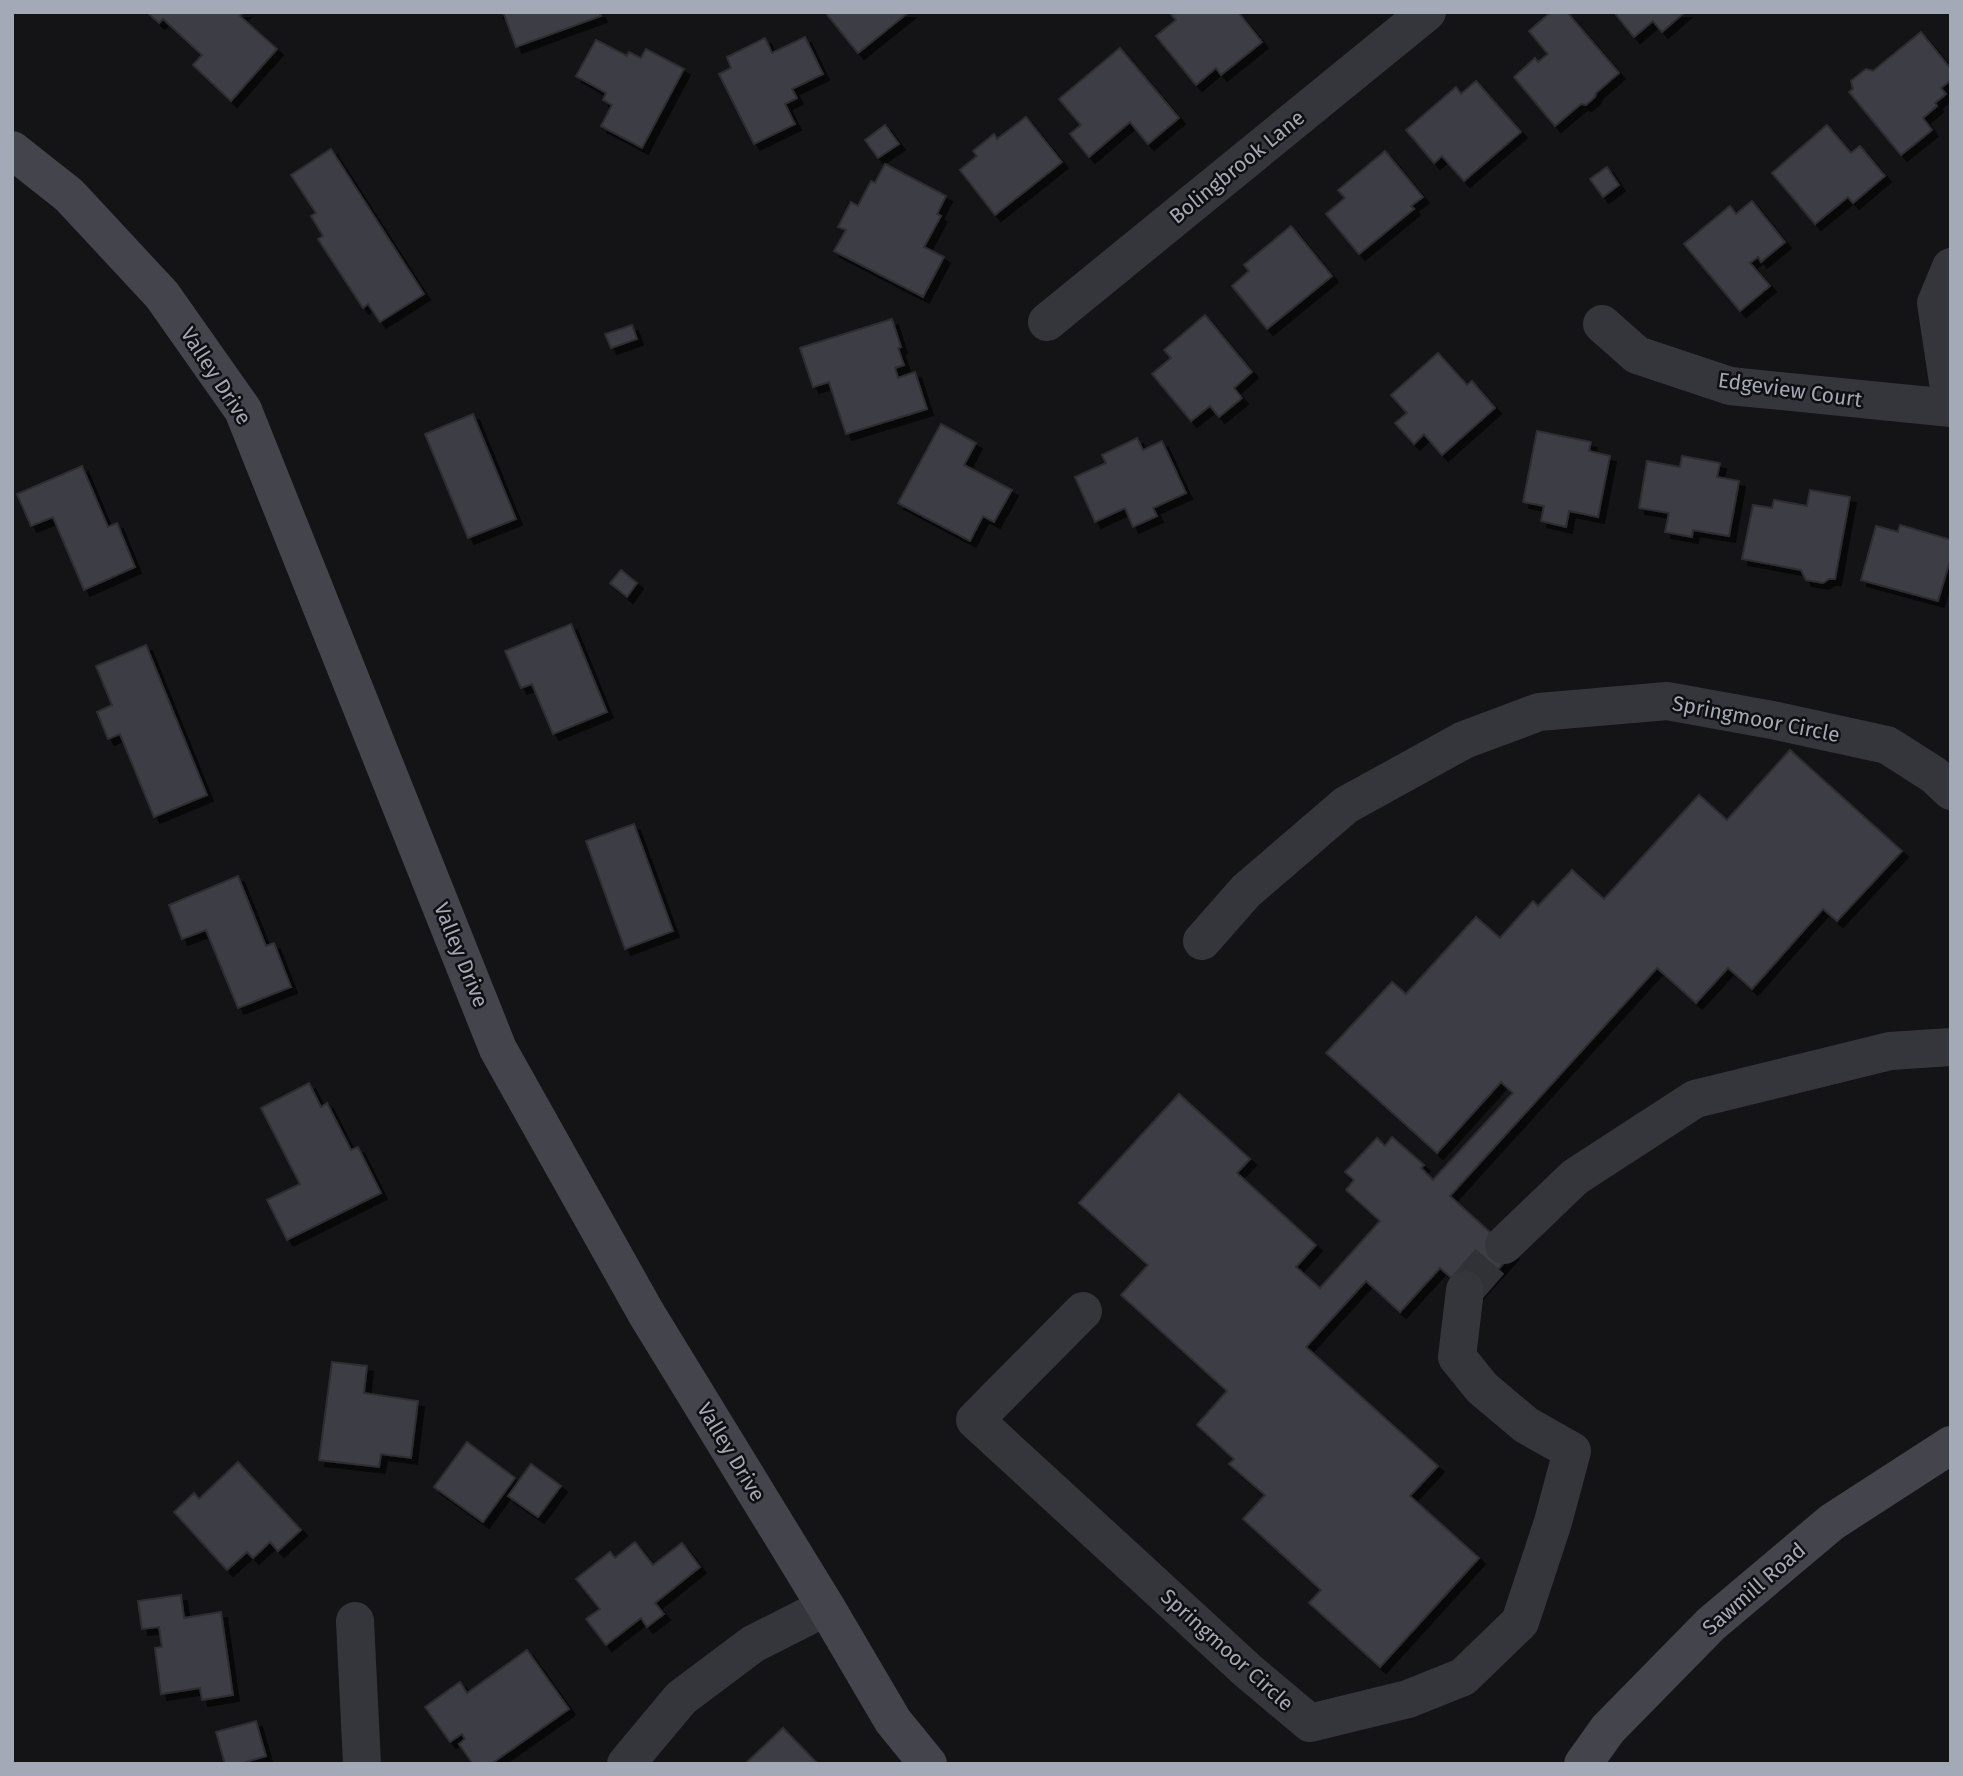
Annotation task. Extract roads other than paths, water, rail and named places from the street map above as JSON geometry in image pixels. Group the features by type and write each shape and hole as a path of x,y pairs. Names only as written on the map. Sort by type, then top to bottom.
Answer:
{"street":[{"name":"Bolingbrook Lane","path":"1047,322 1427,12"},
{"name":"Valley Drive","path":"12,150 69,195 162,295 243,410 498,1049 646,1313 893,1721 928,1764"},
{"path":"1951,267 1936,303 1951,402"},
{"name":"Edgeview Court","path":"1602,324 1637,355 1730,386 1951,408"},
{"name":"Springmoor Circle","path":"1202,942 1246,891 1346,805 1464,740 1539,712 1667,701 1772,720 1887,745 1934,775 1951,791"},
{"path":"1504,1245 1575,1177 1695,1099 1890,1051 1951,1047"},
{"name":"Springmoor Circle","path":"1083,1311 975,1420 1248,1671 1310,1723 1408,1699 1463,1677 1520,1622 1553,1522 1572,1451 1525,1425 1482,1388 1457,1357 1465,1290"},
{"name":"Sawmill Road","path":"1583,1764 1608,1729 1711,1624 1832,1522 1951,1445"},
{"path":"626,1764 681,1698 753,1644 826,1607"},
{"path":"355,1621 362,1764"}],"tunnel":[{"path":"1465,1290 1504,1245"}]}
